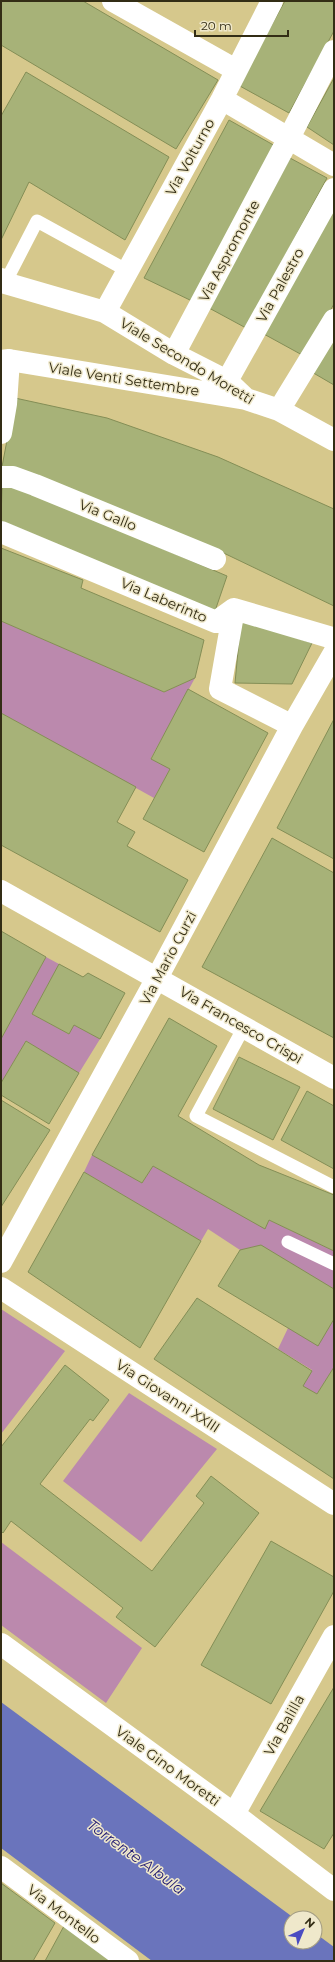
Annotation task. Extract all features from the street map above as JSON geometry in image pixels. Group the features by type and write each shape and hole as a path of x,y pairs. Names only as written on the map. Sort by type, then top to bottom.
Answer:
{"street":[{"path":"113,1 236,70"},
{"name":"Via Volturno","path":"105,312 222,99 272,1"},
{"name":"Via Aspromonte","path":"174,354 334,51"},
{"path":"222,99 286,144 334,165"},
{"name":"Via Palestro","path":"227,381 334,189"},
{"name":"Viale Secondo Moretti","path":"3,281 105,312 174,354 227,381 246,399 279,410 334,440"},
{"path":"279,410 334,320"},
{"path":"1,433 6,404 5,361"},
{"name":"Viale Venti Settembre","path":"5,361 246,399"},
{"name":"Via Gallo","path":"1,477 13,477 35,485 215,559"},
{"name":"Via Laberinto","path":"1,532 216,622 234,609"},
{"path":"283,721 220,689 234,609 332,645"},
{"name":"Via Mario Curzi","path":"1,1262 157,978 292,726 332,645"},
{"name":"Via Francesco Crispi","path":"1,891 334,1078"},
{"name":"Via Giovanni XXIII","path":"1,1288 334,1504"},
{"name":"Via Balilla","path":"234,1814 334,1636"},
{"name":"Viale Gino Moretti","path":"1,1644 234,1814 334,1890"},
{"name":"Via Montello","path":"1,1867 128,1961"}],"lane":[{"path":"3,281 37,221 128,271"},
{"path":"244,1027 196,1116 334,1186"},
{"path":"288,1242 334,1264"}],"shaded area":[{"path":"1,621 164,692 195,678 151,758 170,769 154,798 1,713"},
{"path":"46,957 59,964 32,1014 69,1034 74,1025 100,1039 79,1073 26,1041 1,1083 1,1039"},
{"path":"92,1155 142,1183 153,1166 265,1228 269,1220 334,1251 334,1289 240,1250 208,1229 201,1241 84,1172"},
{"path":"1,1309 65,1351 1,1434"},
{"path":"334,1319 334,1367 317,1394 303,1386 312,1370 278,1349 288,1328"},
{"path":"129,1393 217,1449 141,1542 63,1481"},
{"path":"1,1542 142,1648 106,1703 1,1625"}],"water":[{"name":"Torrente Albula","path":"1,1702 283,1910 283,1950 323,1950 323,1939 334,1947 334,1961 152,1961 1,1848"}],"building":[{"path":"1,1 83,1 218,80 176,149 1,45"},
{"path":"285,1 334,1 334,31 289,113 238,85"},
{"path":"26,72 169,157 125,240 29,182 1,240 1,116"},
{"path":"334,78 334,145 307,127"},
{"path":"229,120 277,147 192,301 144,278"},
{"path":"290,158 327,178 246,328 209,308"},
{"path":"334,206 334,304 304,356 262,333"},
{"path":"334,329 334,385 310,371"},
{"path":"15,398 107,418 218,457 334,509 334,606 209,546 1,472"},
{"path":"14,485 227,576 215,611 1,521 2,487"},
{"path":"1,548 83,580 81,588 204,640 195,678 164,692 1,621"},
{"path":"241,619 312,643 292,684 235,683"},
{"path":"188,689 268,733 204,852 143,819 170,769 151,759"},
{"path":"1,713 136,787 117,822 135,832 127,846 188,880 160,932 1,845"},
{"path":"334,719 334,859 277,828"},
{"path":"272,838 334,873 334,1038 202,967"},
{"path":"1,931 46,957 1,1039"},
{"path":"59,964 83,977 88,973 125,993 100,1039 74,1025 69,1034 32,1014"},
{"path":"169,1018 217,1046 178,1116 259,1165 334,1195 334,1251 269,1220 265,1229 153,1166 142,1183 92,1155"},
{"path":"26,1041 79,1073 49,1124 1,1095 1,1083"},
{"path":"239,1057 300,1087 273,1140 213,1109"},
{"path":"307,1091 334,1106 334,1169 281,1140"},
{"path":"1,1100 50,1130 1,1207"},
{"path":"84,1172 201,1241 140,1348 28,1272"},
{"path":"261,1245 334,1289 334,1319 318,1346 218,1286 240,1250"},
{"path":"197,1298 312,1371 303,1386 317,1394 334,1367 334,1479 154,1359"},
{"path":"65,1365 109,1400 93,1421 90,1419 40,1484 152,1571 204,1503 196,1496 211,1476 259,1513 155,1647 116,1617 123,1608 11,1521 3,1533 1,1531 1,1447"},
{"path":"271,1541 334,1577 334,1591 271,1704 201,1665"},
{"path":"334,1687 334,1833 324,1849 260,1811"},
{"path":"1,1883 55,1923 33,1961 1,1961"},
{"path":"64,1926 111,1961 45,1961"}]}
